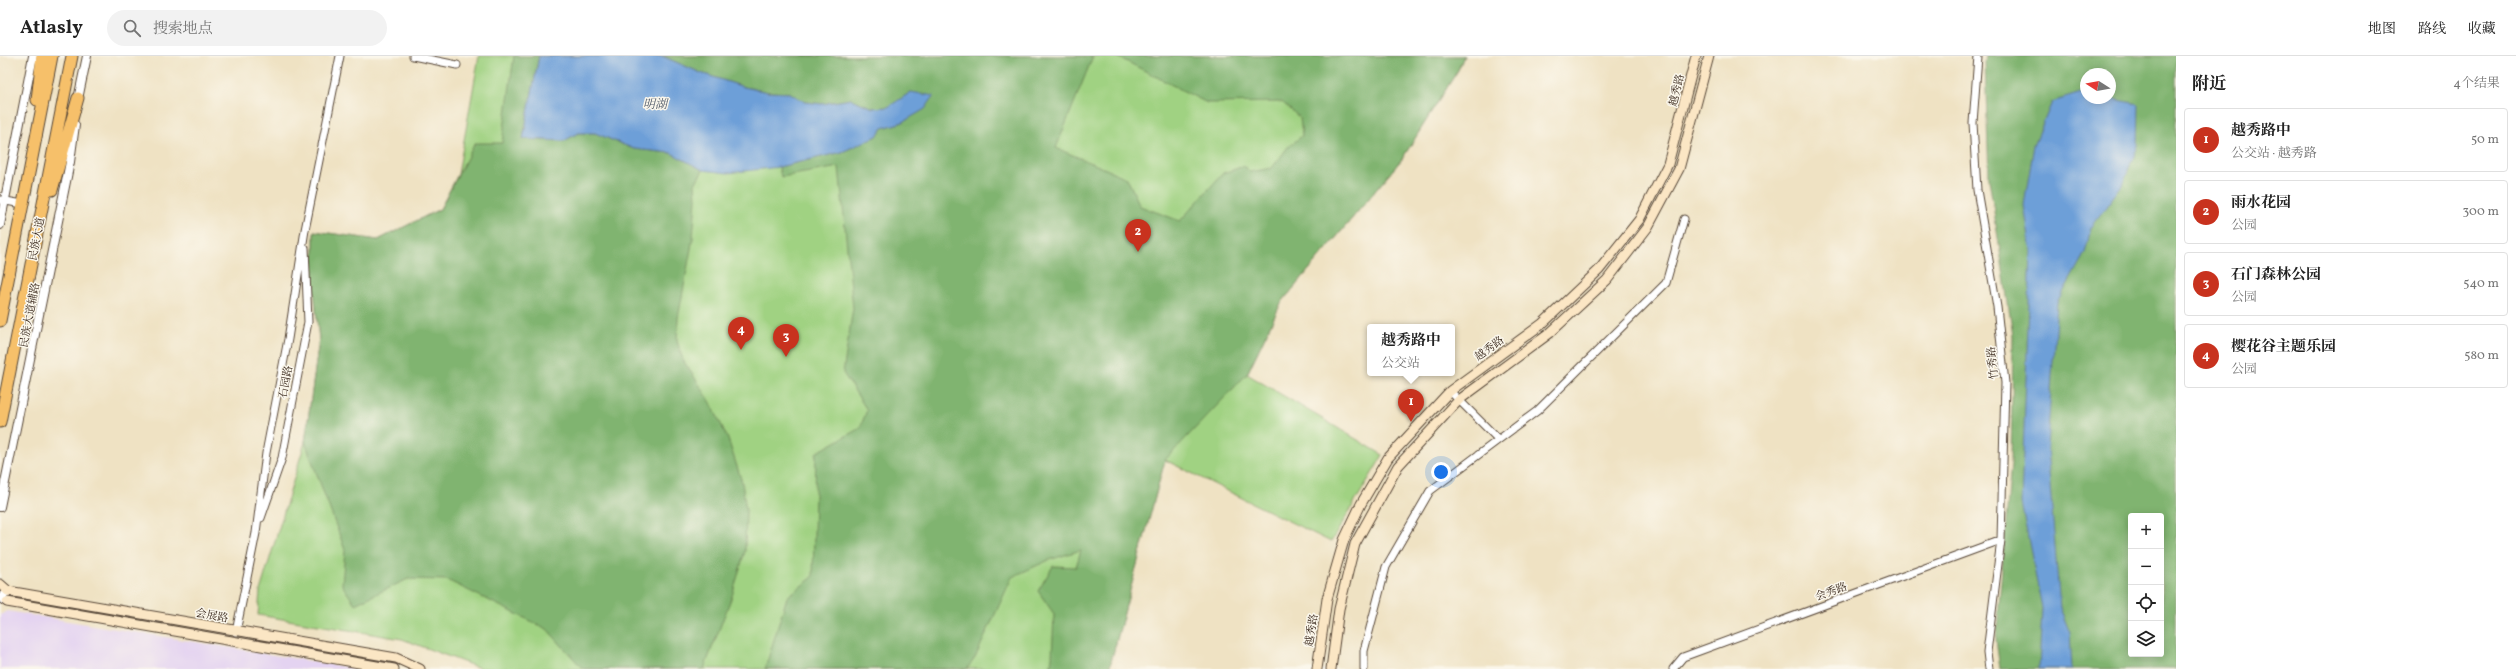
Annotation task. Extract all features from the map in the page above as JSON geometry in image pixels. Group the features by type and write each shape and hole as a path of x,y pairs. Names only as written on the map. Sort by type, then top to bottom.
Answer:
{"highway":[{"path":"28,176 42,56"},
{"name":"民族大道","path":"0,321 52,56"},
{"name":"民族大道","path":"0,422 72,56"},
{"path":"31,266 78,98"}],"main road":[{"name":"越秀路","path":"1317,669 1327,599 1344,540 1361,504 1388,458 1450,391 1542,324 1599,270 1639,220 1668,164 1696,56"},
{"path":"1331,669 1339,608 1355,544 1398,466 1459,400 1550,333 1607,280 1648,227 1678,169 1709,56"},
{"path":"0,584 8,591"},
{"name":"会展路","path":"8,591 236,632 396,658 420,669"},
{"name":"会展路","path":"4,603 394,669"}],"street":[{"path":"0,225 2,200 33,56"},
{"name":"民族大道辅路","path":"0,507 9,470 70,162 78,98 87,56"},
{"name":"石园路","path":"236,632 256,533 266,453 288,339 305,230 340,56"},
{"path":"413,56 457,65"},
{"name":"竹秀路","path":"1978,56 1973,123 1977,190 1997,307 2005,383 2001,540 1987,652 1989,669"},
{"path":"2,200 23,204"},
{"path":"1364,669 1364,651 1386,567 1430,492 1498,439 1537,411 1666,283 1684,219"},
{"name":"石园路","path":"256,533 282,458 308,322 305,230"},
{"path":"1450,391 1498,439"},
{"name":"会秀路","path":"1673,669 1683,657 2001,540"},
{"path":"4,603 2,596 8,591"}],"shaded area":[{"path":"7,611 359,669 0,669 0,615"}],"green space":[{"path":"479,56 1464,56 1458,70 1402,159 1281,303 1247,374 1383,455 1331,542 1165,460 1109,669 482,669 402,639 258,615 260,591 305,442 319,340 314,289 314,231 378,240 440,209 458,174"},
{"path":"514,56 539,56 523,139 564,141 578,133 595,133 634,149 671,153 703,170 695,184 696,199 693,238 678,318 677,341 683,360 710,401 728,439 742,482 746,510 745,551 732,596 704,669 583,669 547,629 447,580 408,579 355,604 342,585 345,550 305,442 319,340 314,289 314,231 378,240 440,209 475,143 502,143"},
{"path":"662,56 1093,56 1056,148 1127,178 1140,206 1180,221 1223,173 1244,166 1250,172 1272,168 1288,147 1302,136 1300,118 1282,102 1207,103 1116,56 1464,56 1458,70 1402,159 1281,303 1247,374 1165,460 1109,669 1050,669 1054,614 1038,591 1053,566 1076,567 1081,550 1049,560 1012,577 975,658 967,669 765,669 787,597 813,577 816,453 860,428 867,410 843,373 853,308 839,167 781,177 779,167 842,152 877,136 883,128 903,122 911,92 889,107 873,108 851,99 822,104 805,102 790,93 768,92 744,87 701,73"},
{"path":"1986,56 2176,56 2176,669 2000,669 1996,640 2011,463 2013,336 1989,179"}],"water":[{"name":"明湖","path":"539,56 662,56 701,73 744,87 768,92 790,93 805,102 822,104 851,99 873,108 888,107 911,92 934,96 925,109 903,122 883,128 877,136 842,152 779,167 728,173 703,170 671,153 634,149 595,133 578,133 564,141 523,139"},
{"path":"2080,93 2080,104 2116,104 2116,100 2139,104 2138,146 2122,185 2091,227 2085,253 2057,303 2047,448 2060,608 2070,633 2072,669 2039,669 2042,608 2021,503 2031,251 2024,205 2034,145 2052,102"}],"place":[{"name":"雨水花园","path":"1138,252"},
{"name":"樱花谷主题乐园","path":"741,350"},
{"name":"石门森林公园","path":"786,357"},
{"name":"越秀路中","path":"1411,422"}]}
